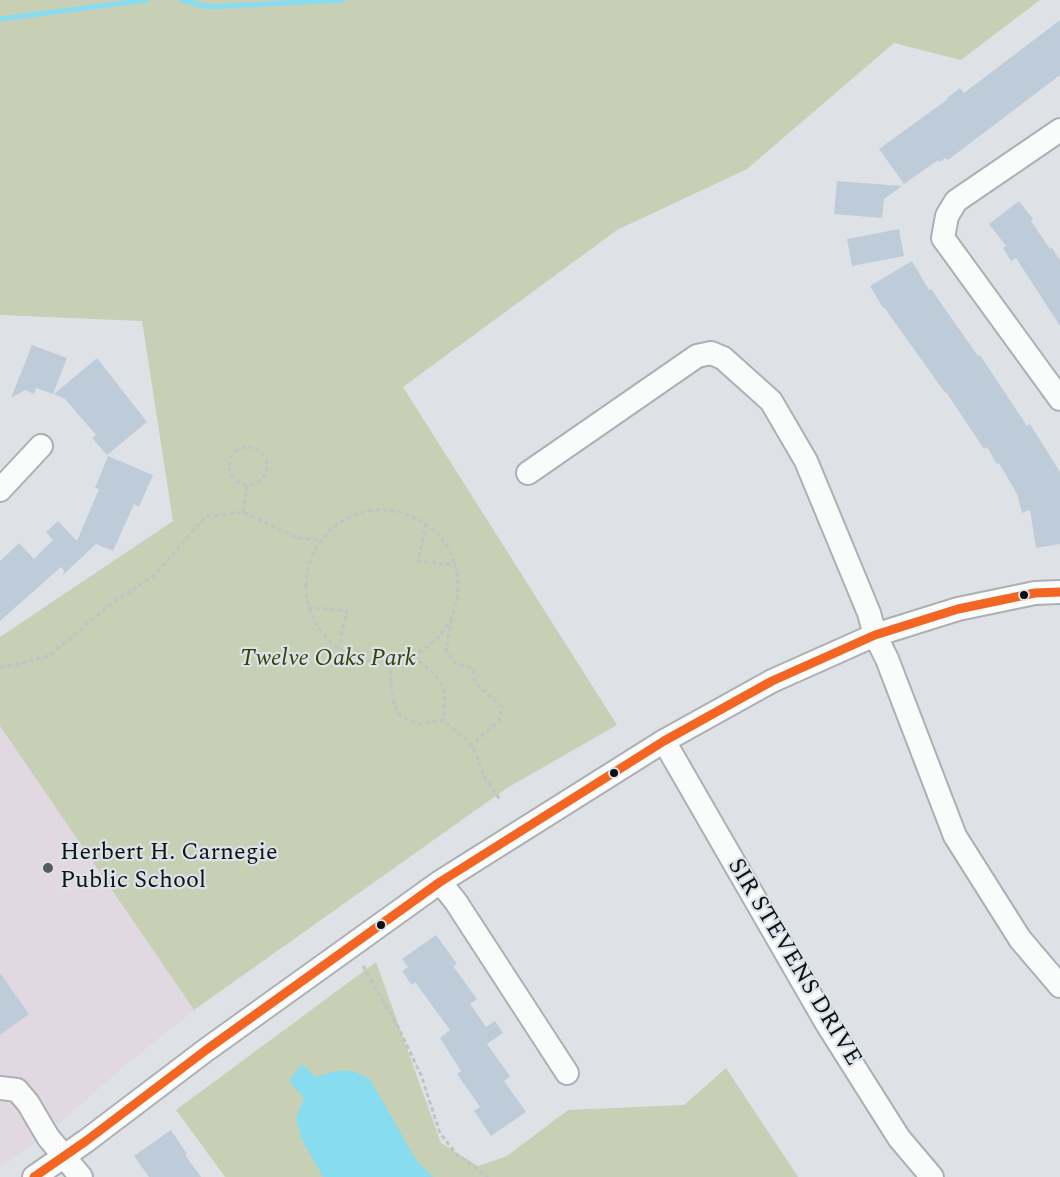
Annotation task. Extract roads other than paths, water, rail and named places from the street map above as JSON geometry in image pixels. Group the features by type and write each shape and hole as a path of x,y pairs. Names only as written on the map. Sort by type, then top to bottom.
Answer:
{"street":[{"path":"1060,130 956,201 947,216 943,238 1060,399"},
{"path":"528,472 697,356 711,353 723,358 771,401 796,441 869,613 875,635 891,669 955,836 1020,939 1060,986"},
{"path":"0,490 40,446"},
{"path":"34,1177 440,882 664,741 772,681 875,635 958,609 1035,593 1060,592"},
{"name":"SIR STEVENS DRIVE","path":"664,741 827,1024 899,1138 932,1177"},
{"path":"440,882 461,910 567,1073"},
{"path":"0,1088 17,1090 28,1103 48,1137 81,1177"}],"water":[{"path":"302,1064 316,1077 343,1070 356,1072 370,1079 416,1160 433,1177 323,1177 302,1140 296,1118 304,1098 289,1081"}],"waterway":[{"path":"0,19 147,0"},
{"path":"181,0 209,7 343,0"}],"place":[{"name":"Herbert H. Carnegie Public School","path":"48,868"}],"park label":[{"name":"Twelve Oaks Park","path":"328,660"}]}
